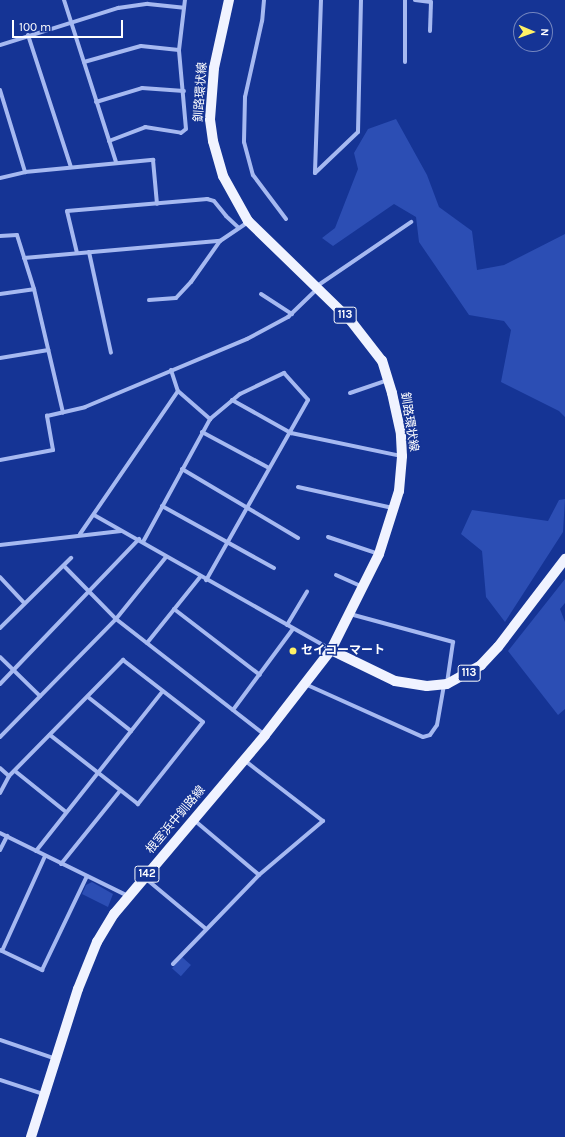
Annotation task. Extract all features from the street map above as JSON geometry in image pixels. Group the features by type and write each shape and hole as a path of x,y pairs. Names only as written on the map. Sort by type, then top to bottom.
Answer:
{"main road":[{"name":"釧路環状線","path":"229,0 214,68 210,119 213,141 223,176 248,221 351,321 370,343 382,361 401,434 402,456 394,508 379,554 361,586 331,650"},
{"name":"113","path":"331,650 395,682 419,686 445,684 481,665 498,647 565,559"},
{"name":"根室浜中釧路線","path":"31,1137 78,989 97,942 128,896 145,878 265,735 331,650"}],"street":[{"path":"64,0 116,162"},
{"path":"109,140 145,128 181,133 186,129 184,91 179,50 185,0"},
{"path":"264,0 262,21 245,97 244,142 253,175 286,219"},
{"path":"321,0 315,173 358,132 361,0"},
{"path":"405,0 405,62"},
{"path":"415,0 431,2 430,32"},
{"path":"0,45 118,8 148,4 184,8"},
{"path":"28,35 71,167"},
{"path":"84,62 141,46 179,50"},
{"path":"96,102 142,88 184,91"},
{"path":"0,90 25,172"},
{"path":"0,178 25,172 116,162 153,160 157,204"},
{"path":"77,253 67,211 207,199 214,202 238,227"},
{"path":"149,300 176,298 191,282 220,241 248,221"},
{"path":"0,460 53,450 47,416 85,407 247,339 292,314 316,288 411,222"},
{"path":"0,236 17,235 34,289 63,412"},
{"path":"24,258 220,241"},
{"path":"89,252 111,353"},
{"path":"0,294 34,289"},
{"path":"261,294 292,314"},
{"path":"0,358 48,350"},
{"path":"171,370 178,391 210,419"},
{"path":"143,542 210,419 232,400 284,374 308,400 291,433 269,468 206,580"},
{"path":"350,393 388,380"},
{"path":"80,534 178,391"},
{"path":"232,400 291,433 402,456"},
{"path":"202,432 269,468"},
{"path":"182,469 298,538"},
{"path":"298,487 394,508"},
{"path":"162,506 227,544 274,568"},
{"path":"94,515 139,539 200,577 331,650"},
{"path":"0,545 80,534 122,531"},
{"path":"328,536 379,554"},
{"path":"0,684 90,593 139,539"},
{"path":"0,737 116,620 166,557"},
{"path":"0,628 71,558"},
{"path":"64,566 116,620 265,735"},
{"path":"336,575 361,586"},
{"path":"0,577 24,603"},
{"path":"147,643 200,577"},
{"path":"287,625 307,592"},
{"path":"174,609 260,675"},
{"path":"305,684 423,737 430,735 437,725 453,642 348,614"},
{"path":"234,710 293,629"},
{"path":"0,657 40,696"},
{"path":"0,793 9,776 123,660 203,722 138,804 50,735"},
{"path":"36,851 97,772 163,691"},
{"path":"88,697 131,731"},
{"path":"173,964 205,928 259,875 323,821 244,760"},
{"path":"0,768 9,776"},
{"path":"15,770 66,812"},
{"path":"60,864 120,791"},
{"path":"193,820 259,875"},
{"path":"0,833 60,864 128,896"},
{"path":"0,850 7,836"},
{"path":"45,856 1,951 42,970 87,876"},
{"path":"145,878 205,928"},
{"path":"0,1040 56,1059"},
{"path":"0,1080 45,1095"}],"shaded area":[{"path":"396,119 427,175 439,207 472,231 477,270 504,265 565,234 565,417 559,411 501,382 511,330 504,321 469,315 419,242 416,217 394,204 333,246 322,238 335,228 358,169 354,153 368,129"},
{"path":"565,499 563,532 505,622 486,597 482,551 461,534 472,510 548,521 559,500"},
{"path":"565,579 565,603 560,609 565,622 565,709 558,715 508,651"},
{"path":"92,882 113,894 108,907 82,894 86,885"},
{"path":"182,957 191,965 181,976 172,968"}],"place":[{"name":"セイコーマート","path":"293,651"}]}
